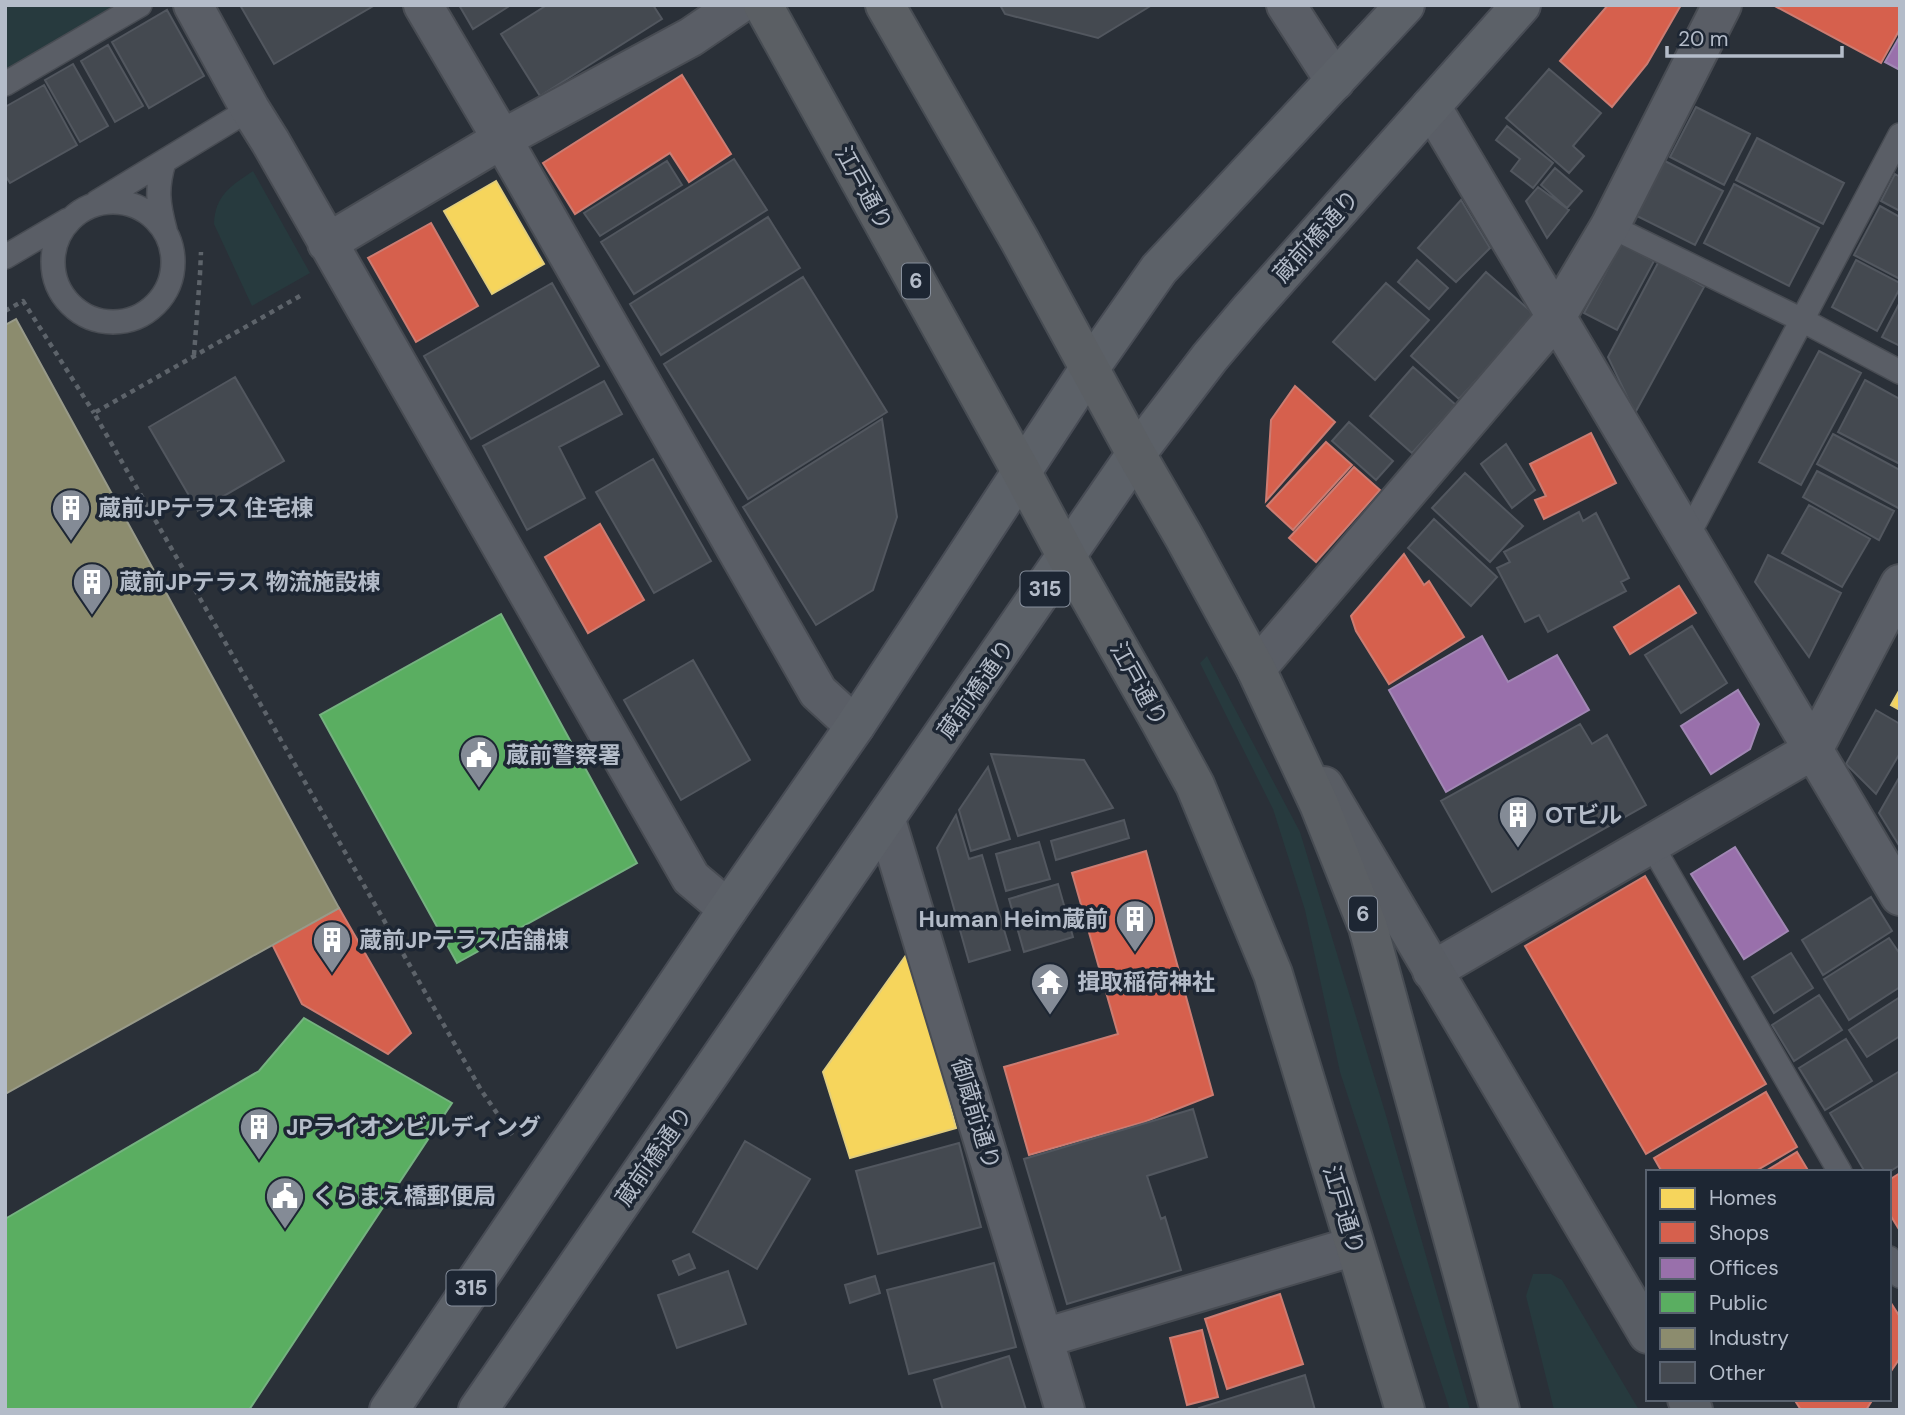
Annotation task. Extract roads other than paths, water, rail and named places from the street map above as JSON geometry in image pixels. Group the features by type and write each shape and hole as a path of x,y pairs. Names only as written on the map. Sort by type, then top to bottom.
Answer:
{"highway":[{"name":"江戸通り","path":"763,5 1195,785 1273,974 1405,1410"},
{"name":"6","path":"885,5 1019,239 1256,669 1319,804 1368,927 1500,1410"}],"main road":[{"name":"315","path":"389,1410 855,726 1021,471 1159,269 1405,5"},
{"name":"蔵前橋通り","path":"478,1410 1136,454 1218,348 1521,5"},
{"path":"1256,669 1646,1331"}],"street":[{"path":"193,5 691,878 728,909"},
{"path":"423,5 818,692 855,726"},
{"path":"335,257 502,139 691,37 738,5"},
{"path":"1286,5 1335,81"},
{"path":"1256,669 1556,317 1610,226 1723,5"},
{"path":"1431,106 1900,896"},
{"path":"1432,971 1813,750 1900,584"},
{"name":"御蔵前通り","path":"886,820 1065,1410"},
{"path":"1044,1338 1355,1246"}],"lane":[{"path":"5,85 140,5"},
{"path":"5,257 250,109"},
{"path":"1687,537 1900,135"},
{"path":"30,242 66,300 79,313 97,321 118,323 136,318 152,307 164,292 172,273 172,252 159,207 158,181 164,162"},
{"path":"66,300 56,282 53,264 55,244 64,227 79,213 96,204 117,202 136,207 153,218 166,234"},
{"path":"1610,226 1802,320 1900,372"},
{"path":"1651,844 1839,1170"}],"place":[{"name":"蔵前JPテラス 住宅棟","path":"71,542"},
{"name":"蔵前JPテラス 物流施設棟","path":"92,616"},
{"name":"蔵前警察署","path":"479,789"},
{"name":"OTビル","path":"1518,849"},
{"name":"Human Heim蔵前","path":"1135,953"},
{"name":"蔵前JPテラス店舗棟","path":"332,974"},
{"name":"揖取稲荷神社","path":"1050,1016"},
{"name":"JPライオンビルディング","path":"259,1161"},
{"name":"くらまえ橋郵便局","path":"285,1230"}]}
